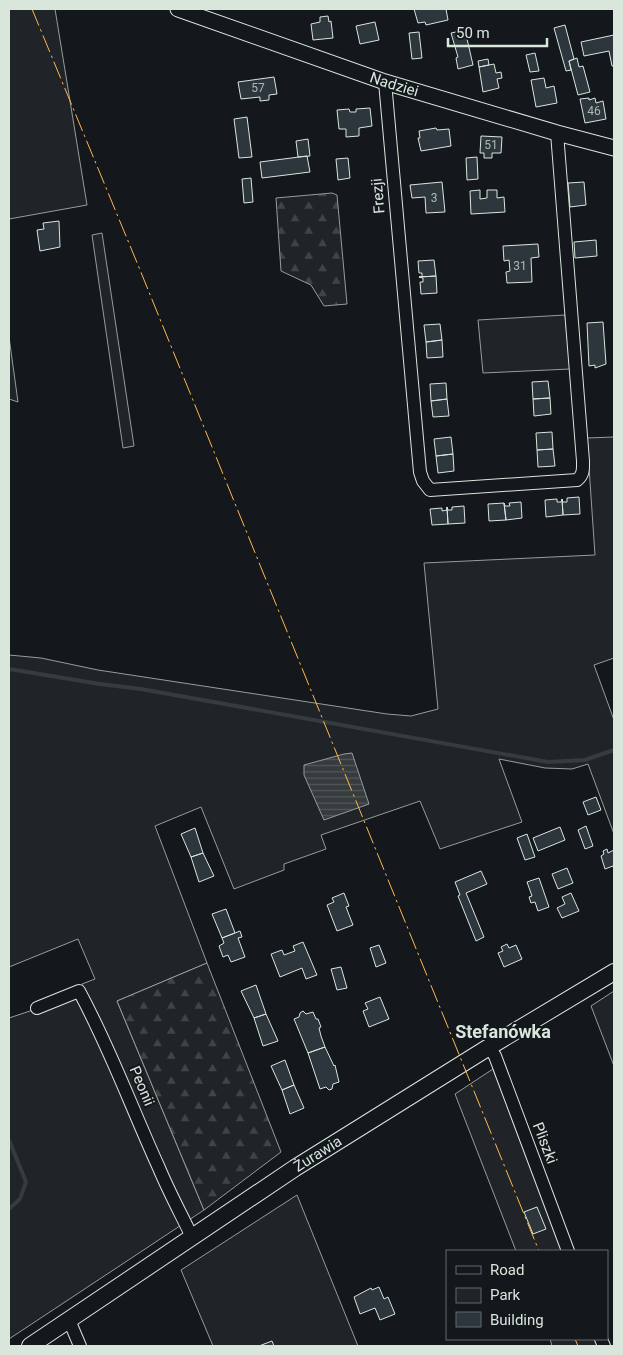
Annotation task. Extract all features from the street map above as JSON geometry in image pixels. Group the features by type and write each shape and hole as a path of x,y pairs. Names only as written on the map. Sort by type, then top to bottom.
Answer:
{"main road":[{"name":"Żurawia","path":"30,1346 295,1168 489,1047 614,972"}],"street":[{"name":"Nadziei","path":"178,9 385,82 614,148"},
{"name":"Frezji","path":"385,82 420,472 423,481 430,490 577,480 581,477 583,461 557,133"},
{"name":"Peonii","path":"37,1008 79,991 122,1078 159,1168 192,1238"},
{"name":"Pliszki","path":"489,1047 495,1056 568,1250"},
{"path":"69,1320 80,1346"}],"green space":[{"path":"9,9 55,9 87,205 9,219"},
{"path":"332,193 337,195 347,304 324,306 311,285 281,271 276,198"},
{"path":"102,233 134,446 123,448 92,235"},
{"path":"565,315 570,369 483,373 478,320"},
{"path":"9,337 18,402 9,399"},
{"path":"614,437 614,658 594,665 614,720 614,834 588,764 572,769 545,768 499,759 522,822 440,849 420,801 321,835 326,849 284,864 284,870 234,889 201,807 155,826 207,963 117,1001 204,1210 9,1339 9,1018 33,1010 35,1014 86,993 82,984 95,979 78,939 9,967 9,655 41,658 98,670 387,714 411,716 438,709 424,563 595,555 587,438"},
{"path":"207,963 281,1152 204,1210 117,1001"},
{"path":"614,991 614,1066 591,1006"},
{"path":"493,1069 562,1250 516,1250 455,1094"},
{"path":"297,1195 358,1346 213,1346 181,1270"},
{"path":"550,1340 595,1340 598,1346 552,1346"}],"shaded area":[{"path":"352,753 369,804 324,820 304,775 304,765"}],"building":[{"path":"414,9 446,9 448,20 426,25 425,22 418,23"},
{"path":"328,16 329,22 331,21 333,38 313,40 311,24 320,22 320,17"},
{"path":"375,22 379,40 360,44 356,26"},
{"path":"565,25 574,59 569,61 571,70 566,71 554,28"},
{"path":"465,30 473,65 458,69 456,58 458,57 451,33"},
{"path":"419,32 422,58 412,59 409,33"},
{"path":"614,35 614,66 612,66 609,51 584,56 581,42"},
{"path":"535,53 539,71 530,72 526,55"},
{"path":"577,58 579,67 583,66 590,92 578,95 569,61"},
{"path":"488,59 489,65 479,67 478,61"},
{"path":"494,64 496,73 501,72 502,78 497,79 499,88 483,92 479,67"},
{"path":"274,77 277,94 269,95 269,100 260,101 260,97 241,99 238,82"},
{"path":"544,78 546,88 554,86 557,103 536,107 531,80"},
{"path":"589,98 589,100 595,98 596,103 603,101 606,119 585,123 580,99"},
{"path":"370,108 372,126 359,128 359,136 346,137 346,129 339,129 337,110 349,109 350,112 356,112 356,109"},
{"path":"247,117 252,157 239,158 234,119"},
{"path":"436,128 437,130 449,129 451,146 421,151 418,138 420,138 419,131"},
{"path":"481,136 502,137 501,153 492,153 492,158 484,158 484,153 480,153"},
{"path":"308,139 310,156 298,157 296,141"},
{"path":"307,156 310,172 262,178 260,162"},
{"path":"477,157 478,179 467,180 466,158"},
{"path":"348,158 350,178 338,180 336,159"},
{"path":"251,178 253,202 244,203 242,179"},
{"path":"442,182 445,212 426,213 425,197 412,198 410,185"},
{"path":"584,182 586,205 570,207 568,183"},
{"path":"480,190 480,199 487,198 487,190 497,190 497,198 504,197 505,212 471,214 470,191"},
{"path":"59,221 60,247 40,251 37,230 44,229 43,223"},
{"path":"596,240 597,256 575,258 574,242"},
{"path":"538,244 539,257 531,258 532,282 507,283 506,272 510,271 509,260 504,261 503,246"},
{"path":"434,260 436,276 422,277 422,273 419,273 418,261"},
{"path":"436,276 437,293 421,294 420,282 423,282 423,278 419,277"},
{"path":"603,322 606,364 595,368 595,365 589,366 587,323"},
{"path":"440,324 442,340 426,342 424,325"},
{"path":"442,340 443,357 427,358 426,342"},
{"path":"548,381 550,398 533,399 532,382"},
{"path":"446,383 447,399 431,401 430,384"},
{"path":"550,398 551,414 534,416 533,399"},
{"path":"447,399 449,416 433,417 431,401"},
{"path":"552,432 553,449 537,450 536,433"},
{"path":"451,437 453,454 436,456 434,439"},
{"path":"553,449 555,466 538,467 537,450"},
{"path":"453,454 454,471 438,473 436,456"},
{"path":"579,497 580,514 563,515 562,499 563,502 567,502 567,498"},
{"path":"557,499 557,502 561,502 562,499 563,515 546,517 545,500"},
{"path":"521,502 522,518 506,520 504,503 505,506 510,506 509,503"},
{"path":"504,503 506,520 489,521 488,504"},
{"path":"464,506 465,523 448,524 447,507 448,510 452,510 452,507"},
{"path":"447,507 448,524 432,525 430,509 442,508 442,511 447,510"},
{"path":"596,797 601,810 588,815 583,802"},
{"path":"586,826 593,846 585,849 578,830"},
{"path":"560,827 565,840 538,851 533,838"},
{"path":"195,828 203,853 191,857 181,834"},
{"path":"527,834 535,857 525,860 517,838"},
{"path":"607,849 608,853 614,850 614,870 613,866 605,869 601,856 604,854 603,851"},
{"path":"203,853 214,876 199,882 191,857"},
{"path":"567,868 573,883 558,889 552,874"},
{"path":"481,871 487,884 466,893 484,937 476,941 458,896 460,895 455,882"},
{"path":"539,878 549,907 538,911 535,902 531,903 529,897 532,896 527,882"},
{"path":"344,893 349,906 346,907 353,925 337,931 327,905 334,902 332,898"},
{"path":"571,893 579,911 562,918 557,908 565,904 562,897"},
{"path":"226,909 235,933 222,938 212,914"},
{"path":"240,931 242,937 238,938 245,957 231,962 228,955 223,957 219,946 224,943 222,938"},
{"path":"303,942 317,975 306,979 302,968 280,977 271,954 282,950 284,955 295,951 293,946"},
{"path":"507,944 509,948 516,945 522,959 504,967 498,953 503,951 501,947"},
{"path":"379,945 386,963 376,967 370,948"},
{"path":"341,967 347,988 337,990 331,969"},
{"path":"256,985 266,1014 254,1018 241,991"},
{"path":"380,997 389,1019 369,1027 363,1011 368,1009 365,1003"},
{"path":"303,1011 306,1014 313,1012 316,1019 318,1019 325,1047 308,1053 294,1019 299,1017"},
{"path":"266,1014 278,1041 263,1046 254,1018"},
{"path":"325,1047 335,1065 339,1082 333,1084 332,1089 329,1090 326,1087 320,1089 308,1053"},
{"path":"285,1060 294,1085 282,1090 271,1066"},
{"path":"294,1085 304,1108 290,1114 282,1090"},
{"path":"537,1207 546,1229 533,1234 524,1212"},
{"path":"379,1287 384,1299 388,1297 395,1314 380,1320 375,1308 360,1314 354,1297 371,1288 372,1290"},
{"path":"272,1341 274,1346 259,1346"}],"waterway":[{"path":"9,669 141,689 548,762 585,760 614,750"},
{"path":"9,1140 26,1182 20,1199 9,1209"}],"power":[{"path":"32,9 539,1250"},
{"path":"575,1340 578,1346"}],"district":[{"name":"Stefanówka","path":"503,1032"}]}
